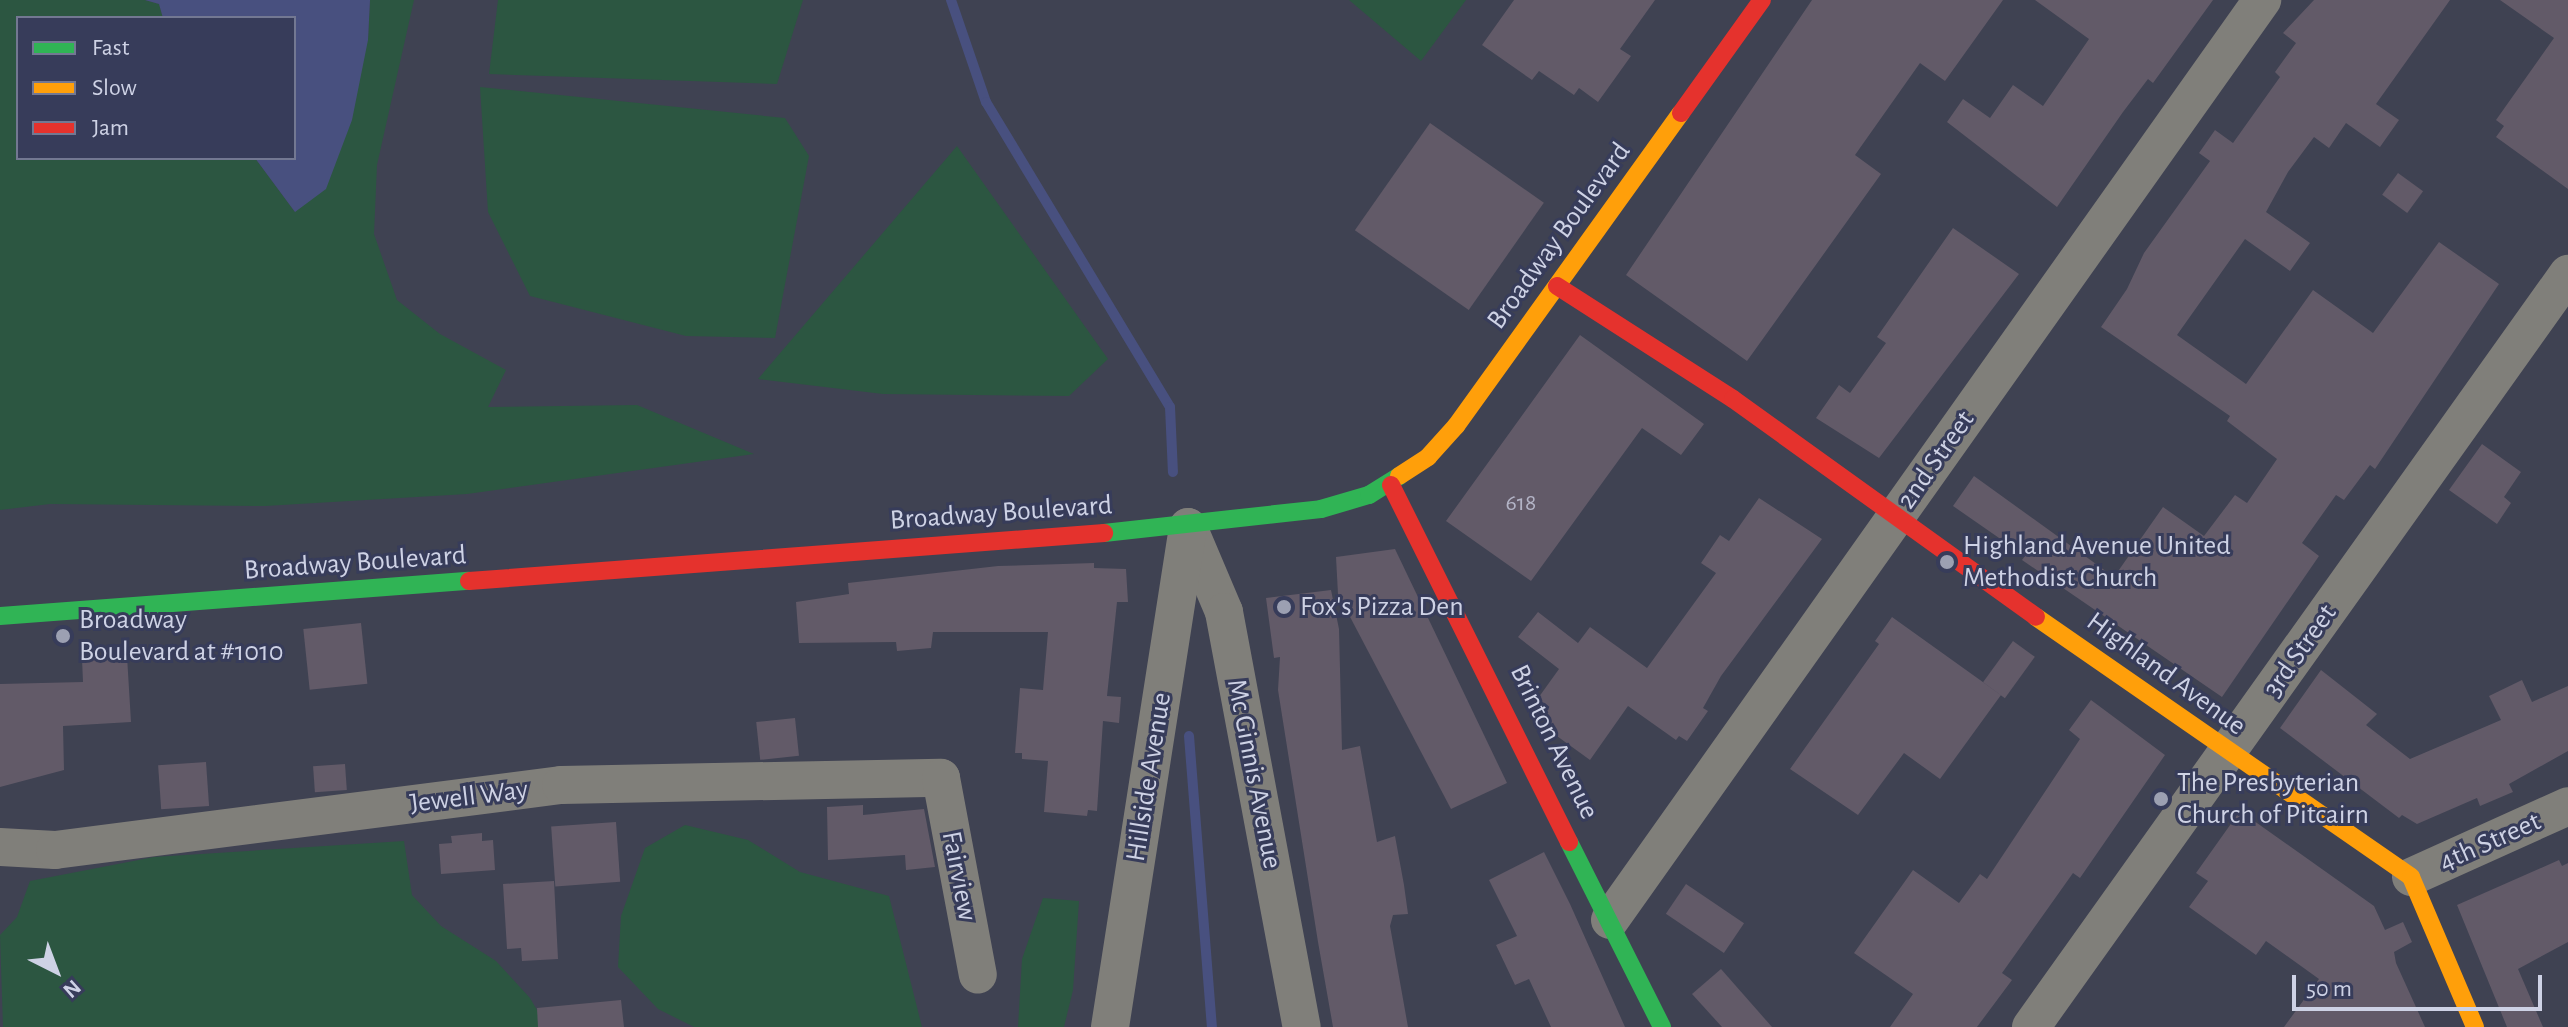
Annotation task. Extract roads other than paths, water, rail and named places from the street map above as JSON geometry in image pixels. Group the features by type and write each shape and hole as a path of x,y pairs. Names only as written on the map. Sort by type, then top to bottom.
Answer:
{"main road":[{"name":"Broadway Boulevard","path":"0,616 1188,527 1321,509 1391,485 1428,457 1456,426 1762,0"},
{"name":"Highland Avenue","path":"1557,286 1733,399 1894,519 2227,753 2411,877"},
{"name":"Brinton Avenue","path":"1391,485 1662,1027"},
{"path":"2411,877 2475,1027"}],"street":[{"name":"2nd Street","path":"1610,920 2262,0"},
{"name":"3rd Street","path":"2031,1027 2568,274"},
{"name":"Hillside Avenue","path":"1110,1027 1188,527"},
{"name":"Mc Ginnis Avenue","path":"1188,527 1224,612 1302,1027"},
{"name":"Jewell Way","path":"0,847 55,850 561,785 941,778"},
{"name":"Fairview","path":"941,778 978,975"},
{"name":"4th Street","path":"2411,877 2568,806"}],"water":[{"path":"145,0 370,0 368,40 352,120 326,189 295,212 256,160 296,160 296,16 162,16 159,4"}],"waterway":[{"path":"951,0 986,102 1170,407 1173,472"},
{"path":"1189,736 1212,1027"}],"place":[{"name":"Highland Avenue United Methodist Church","path":"1947,562"},
{"name":"Fox's Pizza Den","path":"1284,607"},
{"name":"Broadway Boulevard at #1010","path":"63,636"},
{"name":"The Presbyterian Church of Pitcairn","path":"2161,799"}]}
